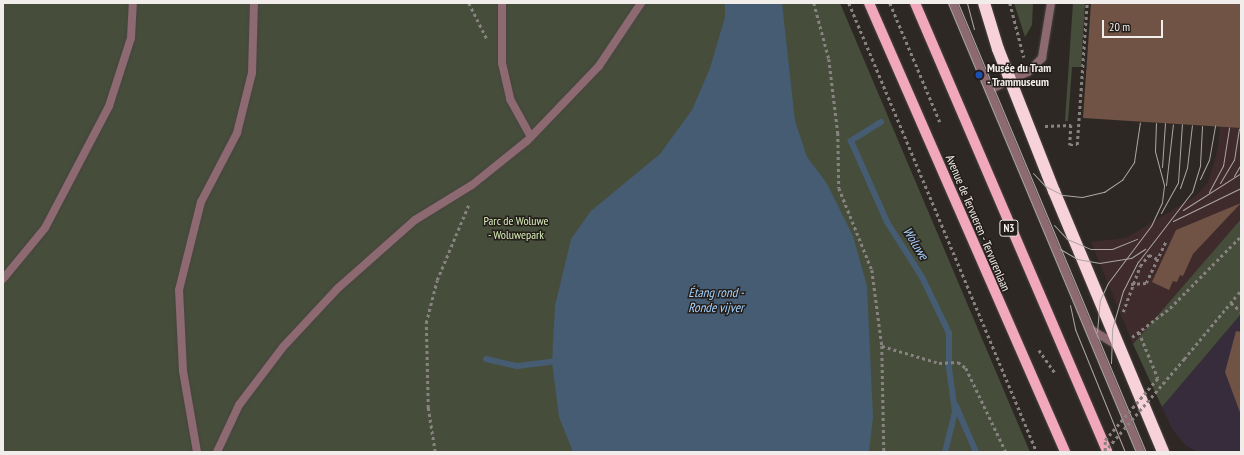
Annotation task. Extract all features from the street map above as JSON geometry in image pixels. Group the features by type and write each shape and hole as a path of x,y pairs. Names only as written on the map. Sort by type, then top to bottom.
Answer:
{"highway":[{"path":"984,3 1011,81 1163,452"}],"main road":[{"name":"Avenue de Tervueren - Tervurenlaan","path":"869,3 1065,452"},
{"name":"N3","path":"915,3 1105,452"}],"street":[{"path":"3,279 45,228 109,106 131,38 133,3"},
{"path":"198,452 183,371 179,290 201,202 237,133 252,73 254,3"},
{"path":"502,3 502,63 510,99 531,137"},
{"path":"217,452 239,405 283,347 337,289 415,220 472,185 531,137 599,66 641,3"},
{"path":"953,3 1141,452"},
{"path":"989,90 1028,72 1042,58 1048,42 1051,3"},
{"path":"1090,329 1120,348"}],"path":[{"path":"469,3 502,63"},
{"path":"814,3 832,82 838,133 839,188 872,270 882,346 884,452"},
{"path":"849,3 1037,452"},
{"path":"890,3 942,127"},
{"path":"1040,126 1071,125 1070,145 1077,145 1087,3"},
{"path":"435,452 428,408 426,323 436,280 468,210 472,185"},
{"path":"1130,339 1170,308 1241,236"},
{"path":"1131,284 1146,283 1166,241"},
{"path":"1121,316 1131,284 1148,256 1158,259"},
{"path":"1105,452 1241,290"},
{"path":"1230,303 1241,311"},
{"path":"1105,452 1105,440 1158,378 1139,332"},
{"path":"1034,344 1061,382"},
{"path":"882,346 939,363 958,362 966,368 1006,452"}],"shaded area":[{"path":"1230,3 1241,3 1241,219 1133,344 1091,242 1126,238 1196,196 1208,183 1218,148"},
{"path":"1241,314 1241,452 1197,452 1184,444 1173,430 1162,407"}],"green space":[{"name":"Parc de Woluwe - Woluwepark","path":"3,3 840,3 1030,452 3,452"},
{"path":"1014,3 1033,3 1032,25 1025,37"},
{"path":"1073,3 1085,3 1081,67 1072,67 1068,121 1065,121"},
{"path":"1241,219 1241,314 1162,407 1133,344"}],"water":[{"name":"Étang rond - Ronde vijver","path":"725,3 782,3 795,121 807,157 826,182 853,236 867,286 873,417 869,452 573,452 559,417 552,362 555,306 571,239 591,211 660,154 692,110 710,68 725,17"}],"building":[{"path":"1091,3 1241,3 1241,128 1083,118"},
{"path":"1241,203 1193,254 1183,276 1180,275 1177,282 1173,281 1169,290 1152,282 1176,230"},
{"path":"1236,331 1241,332 1241,415 1225,372"}],"waterway":[{"name":"Woluwe","path":"881,122 851,141 887,222 922,277 949,333 949,368 955,412 945,452"},
{"path":"486,359 517,366 552,362"},
{"name":"Woluwe","path":"956,406 976,452"}],"tram line":[{"path":"948,3 1136,452"},
{"path":"958,3 1146,452"},
{"path":"967,3 974,29"},
{"path":"1033,173 1045,186 1063,195 1082,197 1104,192 1122,180 1134,162 1140,122"},
{"path":"1097,332 1100,300 1108,283 1151,226 1162,202 1164,185 1155,151 1156,123"},
{"path":"1162,167 1165,123"},
{"path":"1166,185 1173,124"},
{"path":"1161,213 1178,182 1182,124"},
{"path":"1180,188 1187,168 1192,125"},
{"path":"1111,363 1112,329 1123,291 1138,262 1192,192 1200,165 1202,126"},
{"path":"1200,179 1209,160 1215,126"},
{"path":"1209,192 1223,166 1229,127"},
{"path":"1220,183 1234,160 1239,128"},
{"path":"1234,176 1241,164"},
{"path":"1183,210 1241,173"},
{"path":"1173,221 1241,188"},
{"path":"1054,225 1067,239 1091,249 1112,249 1137,239"},
{"path":"1060,249 1077,259 1099,263 1131,258 1145,249"},
{"path":"1070,305 1075,329 1125,452"}],"place":[{"name":"Musée du Tram - Trammuseum","path":"979,75"}]}
